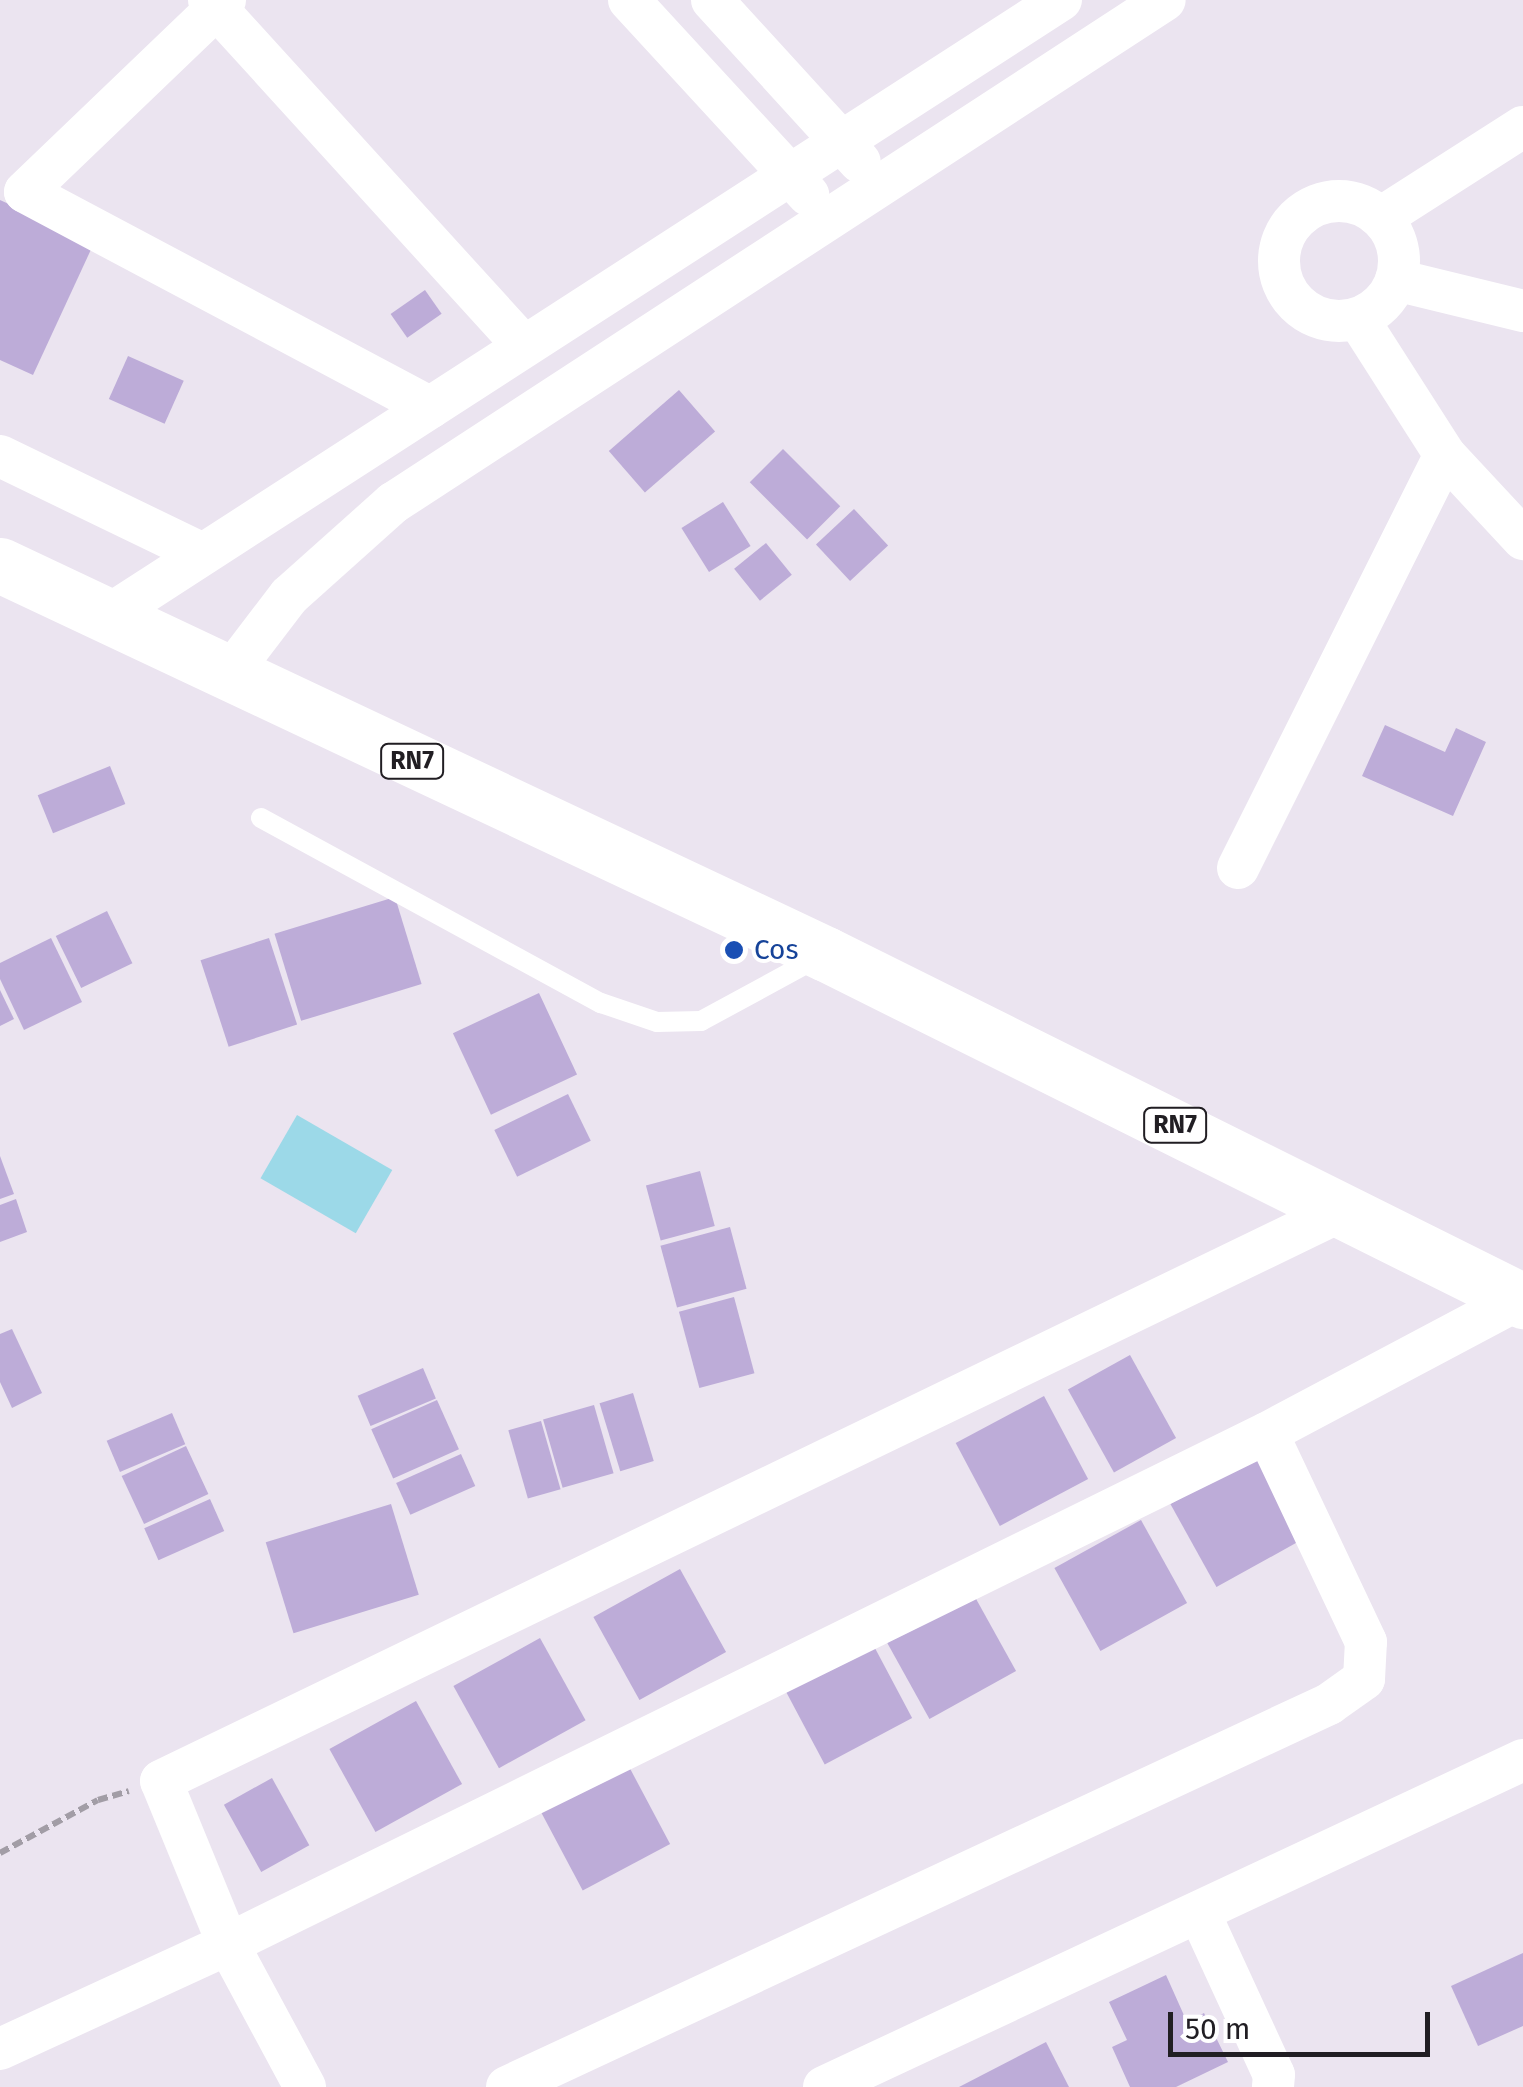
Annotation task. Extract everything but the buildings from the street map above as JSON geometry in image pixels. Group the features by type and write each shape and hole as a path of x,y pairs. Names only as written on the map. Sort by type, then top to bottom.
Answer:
{"main road":[{"name":"RN7","path":"0,565 228,676 826,954 1521,1300"}],"street":[{"path":"629,0 829,218"},
{"path":"712,0 880,185"},
{"path":"106,617 1061,0"},
{"path":"228,676 300,584 394,503 1164,0"},
{"path":"430,408 13,186 216,3 524,346"},
{"path":"1523,127 1392,248 1376,309 1358,319 1317,318 1300,307 1283,282 1279,253 1284,234 1311,207 1348,200 1392,248 1523,311"},
{"path":"1392,248 1523,282"},
{"path":"1358,319 1444,456 1523,539"},
{"path":"0,456 203,554"},
{"path":"1238,868 1444,456"},
{"path":"305,2087 228,1944 161,1781 1342,1210"},
{"path":"0,2049 228,1944 1267,1432 1521,1300"},
{"path":"507,2087 1311,1713 1364,1679 1366,1642 1267,1432"},
{"path":"824,2087 1523,1760"},
{"path":"1199,1912 1274,2075 1273,2087"}],"lane":[{"path":"260,818 601,1004 657,1022 701,1020 826,954"}],"path":[{"path":"0,1853 98,1800 161,1781"}],"water":[{"path":"297,1115 392,1170 356,1233 260,1178"}],"place":[{"name":"Cos","path":"734,950"}]}
